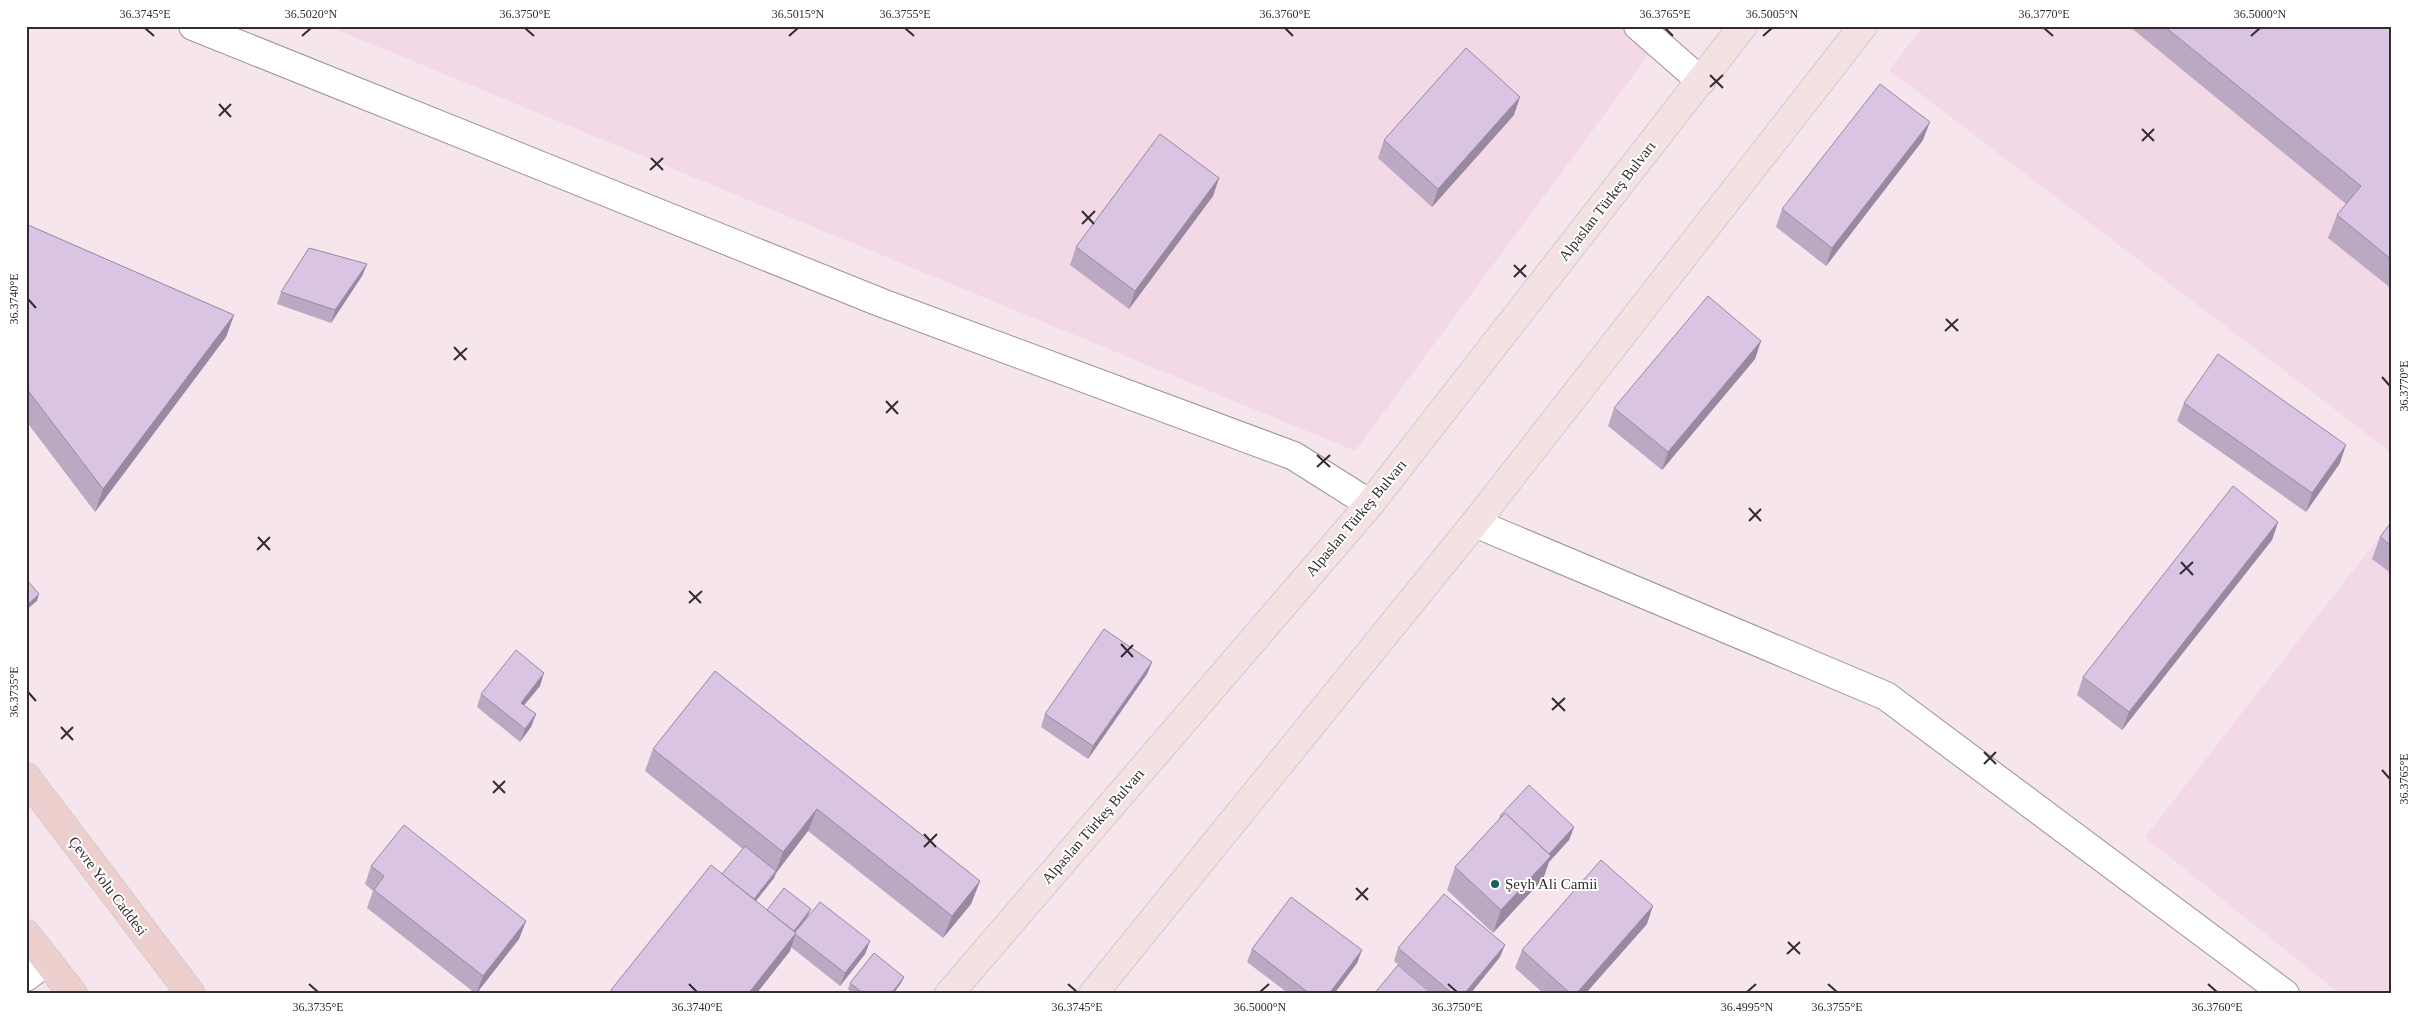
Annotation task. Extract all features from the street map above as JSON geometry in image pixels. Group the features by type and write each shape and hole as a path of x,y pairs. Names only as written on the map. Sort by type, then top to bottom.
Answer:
{"highway":[{"name":"Çevre Yolu Caddesi","path":"26,777 191,994"},
{"path":"26,934 37,969 73,994"}],"main road":[{"name":"Alpaslan Türkeş Bulvarı","path":"949,994 1370,504 1743,26"},
{"path":"1093,994 1474,523 1864,26"}],"street":[{"path":"193,26 882,303 1294,456 1370,504"},
{"path":"1638,26 1701,81"},
{"path":"1474,523 1886,696 2284,994"}],"shaded area":[{"path":"328,26 1670,26 1355,451"},
{"path":"1923,26 2392,26 2392,453 1889,70"},
{"path":"2392,521 2392,994 2340,994 2145,837"}],"building":[{"path":"2164,26 2392,26 2392,260 2337,215 2361,186"},
{"path":"1466,48 1520,97 1438,189 1384,140"},
{"path":"1880,84 1930,122 1832,248 1782,209"},
{"path":"1160,134 1219,178 1135,291 1076,247"},
{"path":"26,224 234,315 103,489 26,388"},
{"path":"309,248 367,264 335,310 281,292"},
{"path":"1708,296 1761,341 1668,452 1614,408"},
{"path":"2218,354 2346,445 2312,493 2184,403"},
{"path":"2233,486 2278,522 2129,712 2083,677"},
{"path":"2392,521 2392,546 2380,537"},
{"path":"26,579 39,594 26,606"},
{"path":"1104,629 1152,662 1093,746 1045,714"},
{"path":"516,650 544,673 521,703 536,714 525,729 481,694"},
{"path":"715,671 980,881 952,916 817,809 783,852 653,749"},
{"path":"1529,785 1574,827 1549,854 1505,813 1500,816"},
{"path":"1505,813 1551,856 1501,910 1455,867"},
{"path":"404,825 526,921 483,976 374,890 384,876 371,866"},
{"path":"745,846 776,871 754,899 722,874"},
{"path":"1601,860 1653,906 1576,994 1571,994 1522,950"},
{"path":"711,865 796,933 748,994 616,994 611,990"},
{"path":"784,888 811,909 794,931 767,910"},
{"path":"1444,894 1505,945 1464,994 1453,994 1398,948"},
{"path":"1291,897 1362,950 1329,994 1310,994 1252,949"},
{"path":"820,902 870,941 845,973 795,934"},
{"path":"874,953 904,977 891,994 864,994 850,983"},
{"path":"1398,965 1432,994 1374,994"}],"place":[{"name":"Şeyh Ali Camii","path":"1495,884"}]}
